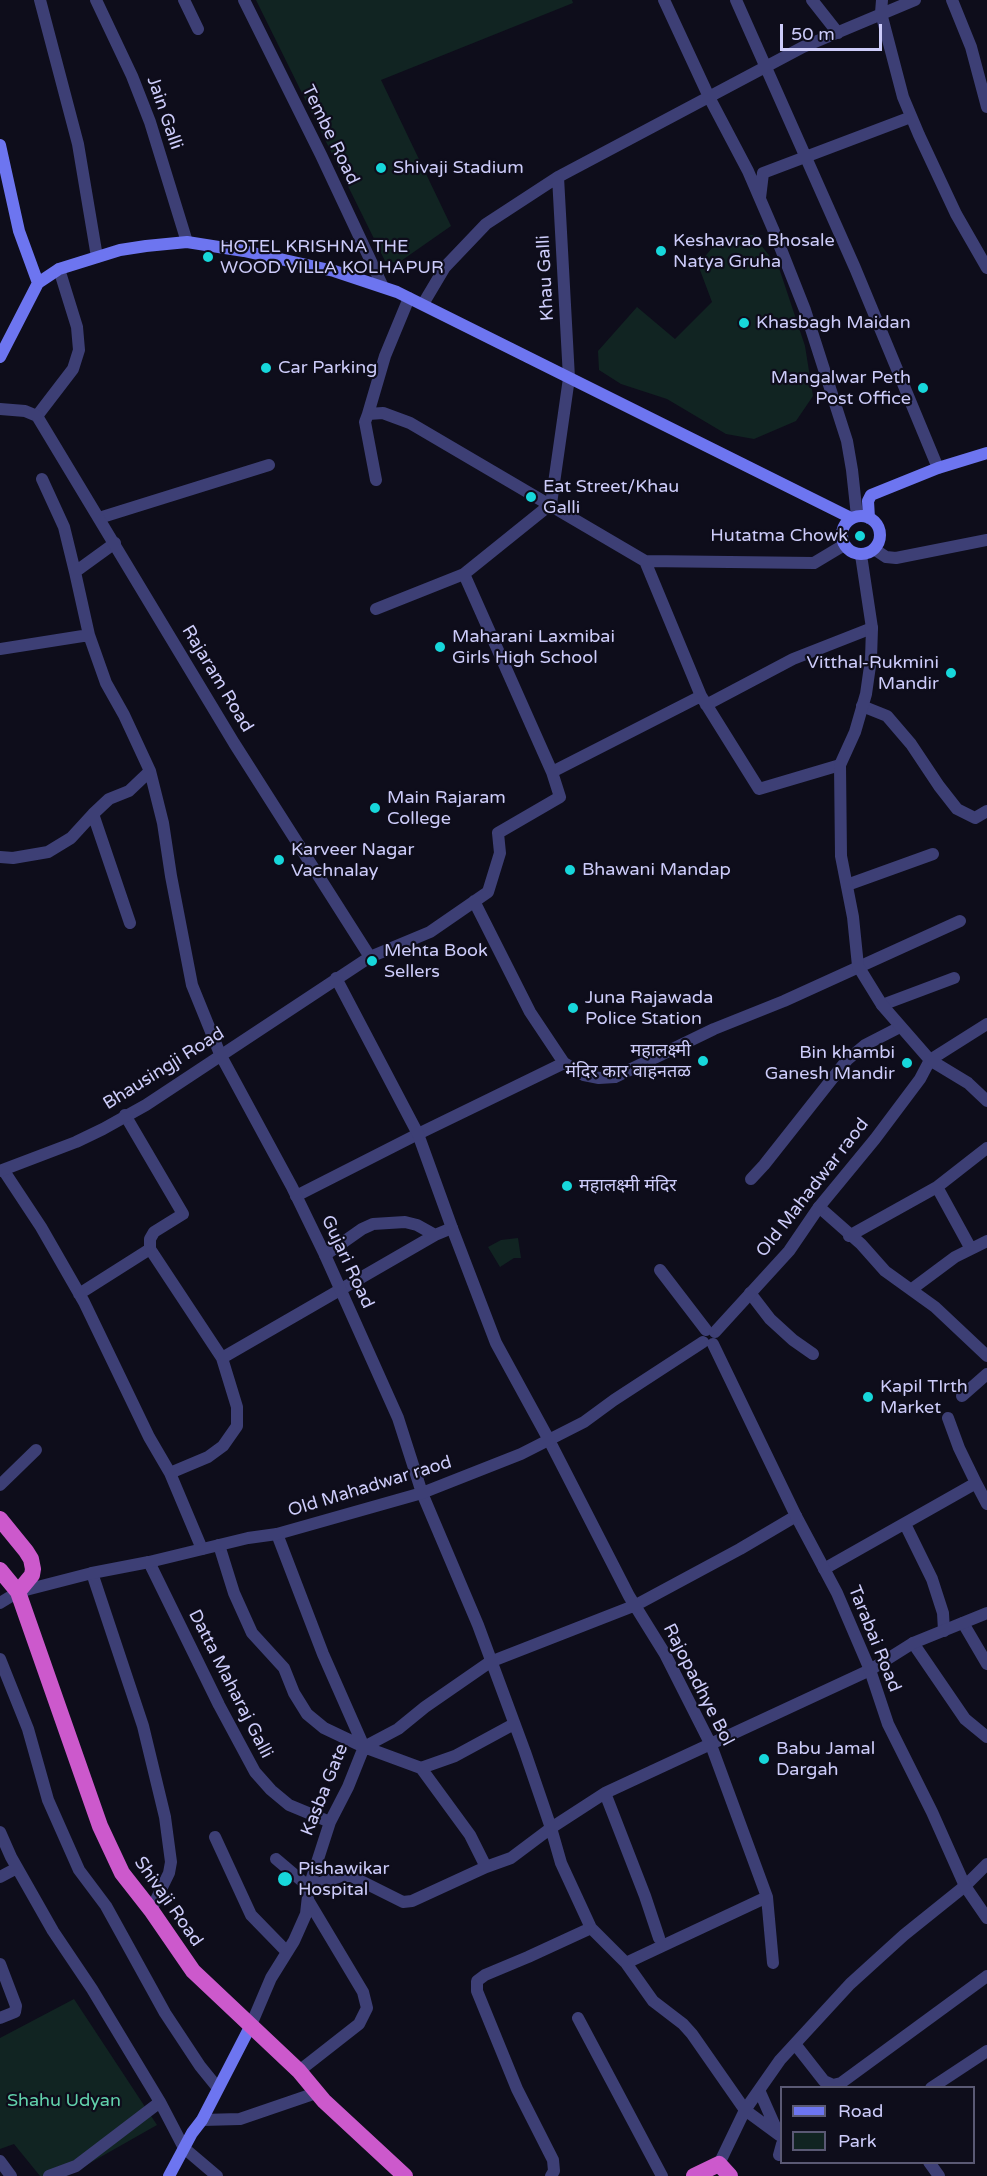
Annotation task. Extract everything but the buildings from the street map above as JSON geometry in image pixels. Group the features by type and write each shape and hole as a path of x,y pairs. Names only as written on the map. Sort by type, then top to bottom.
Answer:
{"highway":[{"path":"0,1519 31,1559 32,1575 18,1592"},
{"name":"Shivaji Road","path":"0,1570 18,1592 100,1826 122,1873 193,1971 299,2071 316,2093 405,2176"},
{"path":"694,2176 724,2170"}],"main road":[{"path":"0,145 20,231 38,284"},
{"path":"0,357 38,284 59,269 137,247 187,242 289,260 334,271 383,287 423,304 569,378 859,517 874,521 880,532 878,544 874,549 861,555 851,552 844,545 842,530 859,517 871,495 938,468 987,453"},
{"path":"169,2176 192,2133 202,2120 251,2025"}],"street":[{"path":"40,0 78,144 97,257"},
{"name":"Jain Galli","path":"96,0 132,76 150,122 187,242"},
{"path":"184,0 198,29"},
{"name":"Tembe Road","path":"244,0 383,287"},
{"path":"664,0 709,97 748,171 805,310 847,441 859,517"},
{"path":"736,0 855,268 938,468"},
{"path":"812,0 838,33"},
{"path":"882,0 881,13 903,97 956,214 987,268"},
{"path":"423,304 445,267 486,224 558,177 803,47 915,0"},
{"path":"951,0 971,47 987,107"},
{"path":"760,198 764,172 911,117"},
{"name":"Khau Galli","path":"551,504 569,378 558,177"},
{"path":"0,409 25,411 37,416 73,369 79,350 77,327 59,269"},
{"path":"376,480 365,422 385,356 408,298"},
{"path":"368,414 383,413 410,423 551,504 647,567 703,701 759,789 840,765"},
{"name":"Rajaram Road","path":"37,416 234,743 370,957"},
{"path":"99,518 269,465"},
{"name":"Gujari Road","path":"42,479 64,527 89,635 106,683 150,771 163,823 192,985 220,1054 325,1255 398,1418 422,1493 478,1625 544,1804 561,1863 591,1928"},
{"path":"376,609 464,574 551,504"},
{"path":"874,549 886,557 896,558 987,540"},
{"path":"75,572 115,543"},
{"path":"647,567 814,563 844,545"},
{"path":"861,555 872,628 871,659 855,732 840,765 842,856 854,917 858,966 882,1005 930,1060 968,1083 987,1101"},
{"path":"464,574 552,772 793,659 872,628"},
{"path":"0,649 89,635"},
{"path":"862,706 887,716 911,744 957,809 975,818 987,811"},
{"path":"0,857 13,858 48,852 71,838 109,799 129,791 150,771"},
{"name":"Bhausingji Road","path":"2,1171 85,1138 146,1104 336,978 370,957 430,932 488,892 500,853 498,833 560,797 552,772"},
{"path":"93,814 130,923"},
{"path":"847,885 933,854"},
{"path":"474,901 531,1012 564,1063 584,1075 598,1078 615,1077 714,1029 960,921"},
{"name":"Rajopadhye Bol","path":"336,978 418,1134 496,1343 636,1605 665,1654 711,1745 767,1897 773,1963"},
{"path":"882,1005 954,978"},
{"path":"930,1060 987,1024"},
{"path":"751,1179 847,1060 865,1045 900,1027"},
{"name":"Old Mahadwar raod","path":"0,1603 18,1592 248,1538 277,1534 422,1493 521,1454 584,1422 709,1337 789,1251 819,1208 920,1079 930,1060"},
{"path":"296,1196 564,1063"},
{"path":"125,1115 183,1214 154,1232 150,1239 150,1249 222,1358 237,1407 237,1426 223,1446 208,1457 170,1473"},
{"path":"849,1236 937,1186 987,1148"},
{"path":"2,1171 41,1227 79,1294 149,1437 170,1473 202,1549"},
{"path":"937,1186 971,1249"},
{"path":"819,1208 861,1244 885,1271 912,1289 987,1356"},
{"path":"325,1255 373,1224 405,1222 417,1225 435,1235"},
{"path":"222,1358 435,1235 452,1228"},
{"path":"912,1289 955,1257 987,1241"},
{"path":"79,1294 150,1249"},
{"name":"Tarabai Road","path":"660,1270 709,1337 796,1516 837,1593 870,1670 888,1724 932,1812 965,1886 987,1918"},
{"path":"750,1293 770,1319 813,1354"},
{"path":"962,1396 987,1374"},
{"path":"948,1418 959,1448 987,1504"},
{"path":"0,1485 36,1450"},
{"path":"824,1569 976,1483"},
{"path":"364,1747 398,1729 434,1700 490,1662 636,1605 796,1516"},
{"path":"905,1524 932,1579 943,1613 944,1631"},
{"name":"Kasba Gate","path":"251,2025 271,1978 306,1914 308,1894 330,1822 348,1787 364,1747 323,1654 277,1534"},
{"path":"219,1545 234,1593 252,1633 284,1668 300,1705 315,1722 364,1747 421,1768 470,1835 486,1868"},
{"name":"Datta Maharaj Galli","path":"149,1562 219,1705 255,1772 289,1805 330,1822"},
{"path":"92,1573 143,1726 165,1817 171,1862 169,1873 151,1910"},
{"path":"308,1894 341,1876 351,1876 403,1902 412,1901 511,1858 551,1828 605,1793 870,1670 914,1643 987,1613"},
{"path":"963,1623 987,1664"},
{"path":"914,1643 965,1719 987,1737"},
{"path":"0,1659 28,1729 48,1800 79,1870 105,1906 165,2013 200,2066 218,2087"},
{"path":"421,1768 455,1756 514,1724"},
{"path":"605,1793 659,1938"},
{"path":"0,1832 17,1868 53,1931 92,1989 160,2102 184,2148 217,2176"},
{"path":"215,1837 251,1916 287,1952"},
{"path":"276,1859 308,1894 363,1992 366,2008 359,2024 299,2071"},
{"path":"724,2170 745,2109 780,2060 850,1984 904,1935 965,1886 987,1864"},
{"path":"0,1877 17,1868"},
{"path":"626,1963 767,1897"},
{"path":"551,2176 554,2171 553,2160 517,2089 484,1996 476,1986 480,1977 591,1928 626,1963 653,2001 683,2024 692,2034 745,2109 780,2144"},
{"path":"0,1964 16,2006 15,2012 0,2018"},
{"path":"795,2044 824,2081 833,2085 841,2082 987,1976"},
{"path":"578,2018 662,2176"},
{"path":"934,2086 987,2051"},
{"path":"759,2090 780,2144"},
{"path":"202,2120 240,2119 316,2093"},
{"path":"49,2176 76,2166 160,2102"},
{"path":"0,2161 11,2176"},
{"path":"930,2164 939,2176"}],"green space":[{"name":"Shivaji Stadium","path":"256,0 572,0 573,3 381,80 451,226 398,263 385,261"},
{"name":"Khasbagh Maidan","path":"753,235 779,268 805,346 813,396 796,421 754,439 726,434 667,399 621,384 599,370 598,351 637,307 675,339 712,302 700,270 702,260 722,236"},
{"path":"518,1238 521,1258 514,1258 500,1267 488,1247 501,1240"},
{"name":"Shahu Udyan","path":"74,1999 157,2125 67,2176 40,2176 14,2144 0,2149 0,2038"}],"place":[{"name":"Shivaji Stadium","path":"381,168"},
{"name":"Keshavrao Bhosale Natya Gruha","path":"661,251"},
{"name":"HOTEL KRISHNA THE WOOD VILLA KOLHAPUR","path":"208,257"},
{"name":"Khasbagh Maidan","path":"744,323"},
{"name":"Car Parking","path":"266,368"},
{"name":"Mangalwar Peth Post Office","path":"923,388"},
{"name":"Eat Street/Khau Galli","path":"531,497"},
{"name":"Hutatma Chowk","path":"860,536"},
{"name":"Maharani Laxmibai Girls High School","path":"440,647"},
{"name":"Vitthal-Rukmini Mandir","path":"951,673"},
{"name":"Main Rajaram College","path":"375,808"},
{"name":"Karveer Nagar Vachnalay","path":"279,860"},
{"name":"Bhawani Mandap","path":"570,870"},
{"name":"Mehta Book Sellers","path":"372,961"},
{"name":"Juna Rajawada Police Station","path":"573,1008"},
{"name":"महालक्ष्मी मंदिर कार वाहनतळ","path":"703,1061"},
{"name":"Bin khambi Ganesh Mandir","path":"907,1063"},
{"name":"महालक्ष्मी मंदिर","path":"567,1186"},
{"name":"Kapil TIrth Market","path":"868,1397"},
{"name":"Babu Jamal Dargah","path":"764,1759"},
{"name":"Pishawikar Hospital","path":"285,1879"}]}
